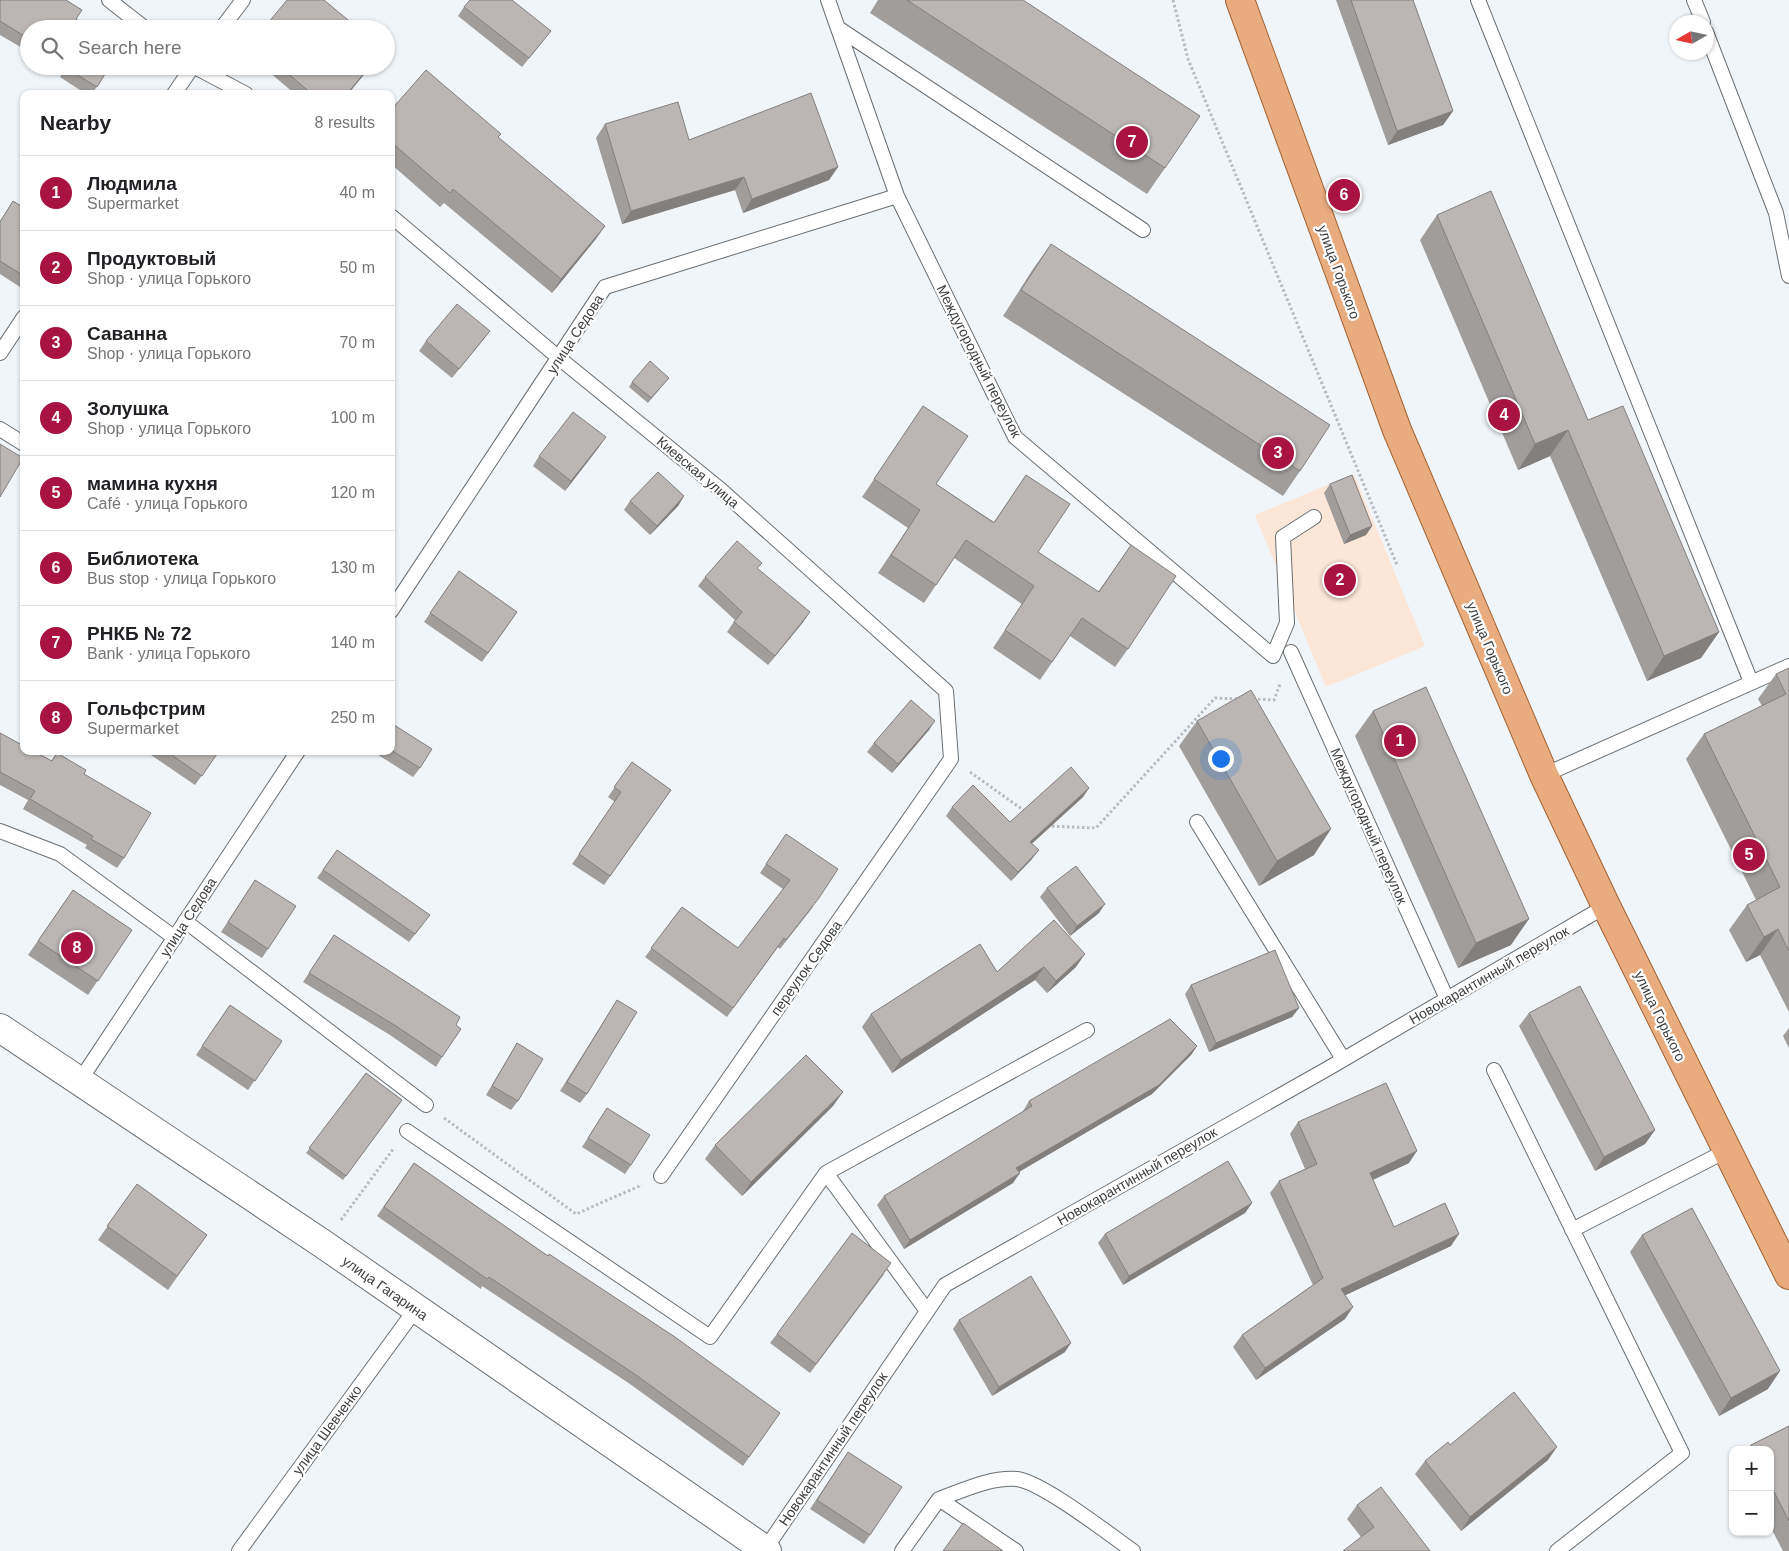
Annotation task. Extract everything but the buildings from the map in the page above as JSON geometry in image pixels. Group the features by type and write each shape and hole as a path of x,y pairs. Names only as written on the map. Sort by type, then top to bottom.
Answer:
{"main road":[{"name":"улица Горького","path":"1240,0 1397,430 1544,775 1726,1151 1789,1275"},
{"name":"улица Гагарина","path":"0,1028 323,1244 415,1310 765,1550"}],"lane":[{"path":"109,0 135,20"},
{"path":"229,20 244,0"},
{"name":"Междугородный переулок","path":"828,0 897,196 1015,437 1273,656 1287,623 1283,537 1314,517"},
{"path":"1478,0 1751,682"},
{"path":"1694,0 1700,15"},
{"path":"838,28 1143,230"},
{"path":"1714,53 1776,213 1789,276"},
{"path":"177,90 187,75"},
{"path":"210,75 238,90"},
{"name":"улица Седова","path":"395,605 605,286 897,196"},
{"name":"Киевская улица","path":"395,219 559,358 721,490 946,691 951,759"},
{"path":"0,353 20,324"},
{"path":"0,429 20,442"},
{"name":"Междугородный переулок","path":"1291,652 1447,999"},
{"path":"1544,775 1789,666"},
{"name":"улица Седова","path":"79,1082 295,755"},
{"name":"переулок Седова","path":"661,1176 951,759"},
{"path":"1197,822 1343,1059"},
{"path":"0,831 60,854 174,938"},
{"name":"Новокарантинный переулок","path":"765,1550 945,1285 1343,1059 1606,906"},
{"path":"185,921 426,1105"},
{"path":"407,1131 710,1337 826,1173 1087,1030"},
{"path":"1494,1070 1682,1453 1557,1551"},
{"path":"1572,1230 1726,1151"},
{"path":"826,1173 927,1311"},
{"name":"улица Шевченко","path":"239,1551 415,1310"},
{"path":"902,1551 939,1499 988,1482 1018,1479 1050,1493 1133,1551"},
{"path":"939,1499 1016,1551"}],"path":[{"path":"1173,0 1188,59 1397,565"},
{"path":"1045,826 1096,828 1215,698 1274,700 1291,652"},
{"path":"951,759 1030,815"}],"shaded area":[{"path":"1354,474 1425,646 1326,687 1255,515"}],"place":[{"name":"РНКБ № 72","path":"1132,142"},
{"name":"Библиотека","path":"1344,195"},
{"name":"Золушка","path":"1504,415"},
{"name":"Саванна","path":"1278,453"},
{"name":"Продуктовый","path":"1340,580"},
{"name":"Людмила","path":"1400,741"},
{"name":"мамина кухня","path":"1749,855"},
{"name":"Гольфстрим","path":"77,948"}]}
